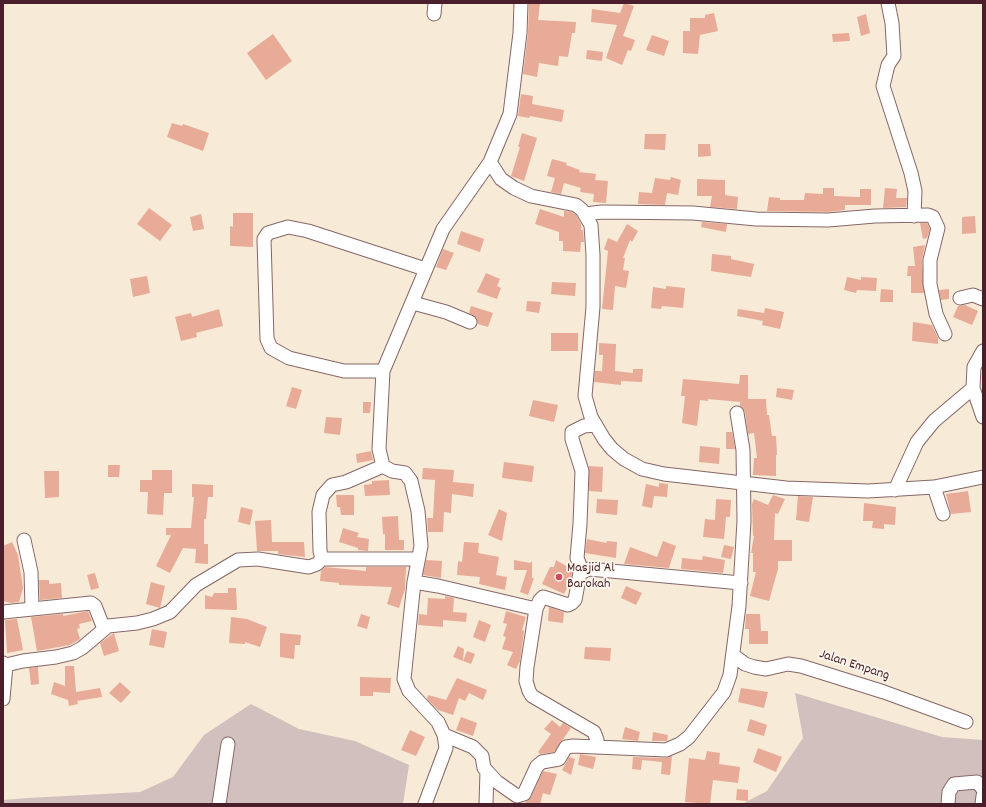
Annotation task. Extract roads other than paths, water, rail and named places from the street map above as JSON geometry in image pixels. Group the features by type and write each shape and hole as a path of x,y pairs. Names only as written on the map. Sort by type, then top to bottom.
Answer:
{"street":[{"path":"425,804 446,748 444,735 438,722 409,691 404,679 414,582 417,559 421,546 418,511 411,481 405,474 392,471 383,466 379,449 383,371 443,229 490,162 510,114 520,33 521,3"},
{"path":"888,3 892,23 894,56 888,64 883,86 911,173 915,192 914,216"},
{"path":"490,162 501,179 514,188 531,196 576,205 585,214 591,225 593,255 592,322 585,396 595,425 612,449 624,459 642,468 664,474 743,484 868,491 934,487 983,478"},
{"path":"585,214 602,212 693,213 756,219 828,220 875,216 928,215 936,222 937,237 930,260 930,284 936,314 945,334"},
{"path":"383,371 338,369 289,358 271,348 266,339 264,239 268,233 288,227 308,231 425,269"},
{"path":"960,298 973,294 983,298"},
{"path":"413,302 446,312 470,322"},
{"path":"983,351 974,367 972,388 983,417"},
{"path":"894,490 917,442 934,421 972,388"},
{"path":"444,735 474,748 482,756 484,768 520,800 537,766 542,762 559,759 566,747 666,750 680,744 689,737 724,692 730,675 733,655 741,583 744,521 742,450 737,413"},
{"path":"595,425 584,426 572,432 572,439 582,471 577,558 582,571 575,600 568,605 543,597 540,600 536,609 526,681 528,691 532,696 594,732 597,740 596,747"},
{"path":"322,559 320,551 319,512 323,495 332,485 346,482 383,466"},
{"path":"934,487 943,514"},
{"path":"24,540 30,564 32,608"},
{"path":"3,699 5,664 23,660 56,657 73,652 82,648 108,626 147,622 170,612 196,585 238,560 258,559 309,567 317,564 322,559 417,559"},
{"path":"582,571 589,569 741,583"},
{"path":"414,582 536,609"},
{"path":"3,612 91,603 95,606 104,629"},
{"name":"Jalan Empang","path":"733,655 744,664 766,669 788,664 801,666 884,692 966,722"},
{"path":"219,804 228,744"},
{"path":"486,804 487,771"},
{"path":"948,804 949,792 954,784 977,782 983,789"},
{"path":"982,804 983,796"}],"place":[{"name":"Masjid Al Barokah","path":"559,577"}]}
